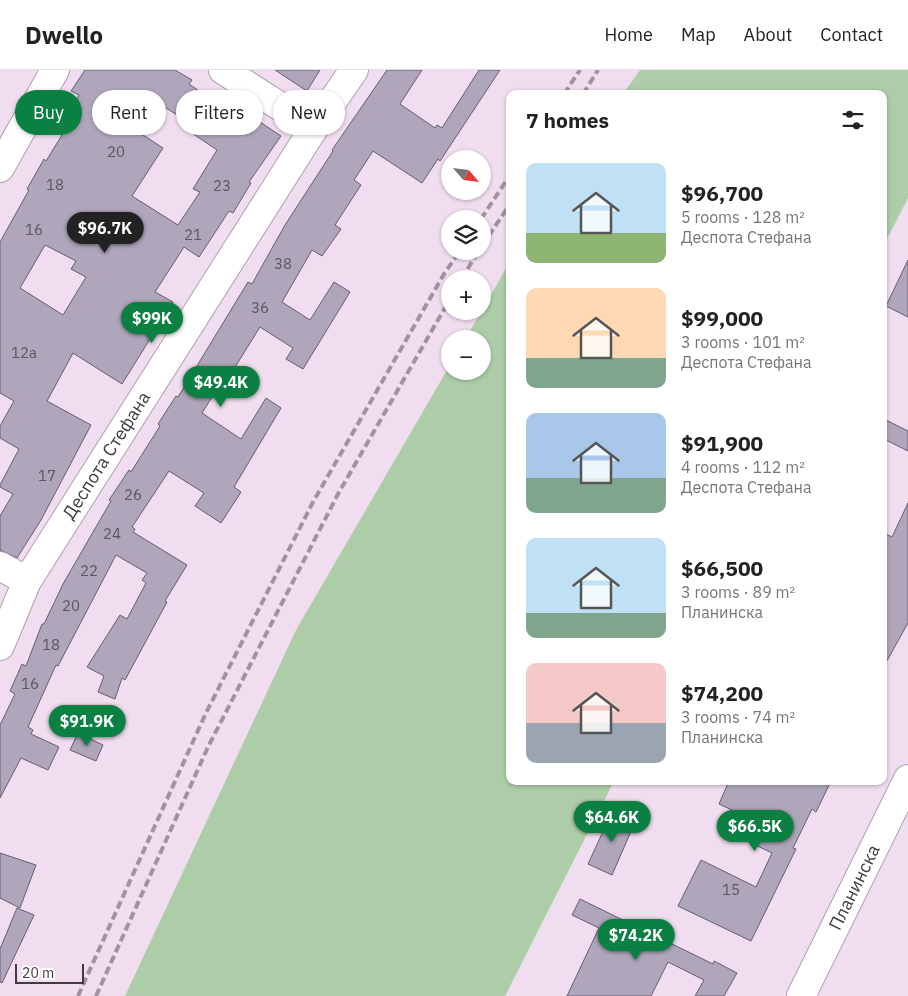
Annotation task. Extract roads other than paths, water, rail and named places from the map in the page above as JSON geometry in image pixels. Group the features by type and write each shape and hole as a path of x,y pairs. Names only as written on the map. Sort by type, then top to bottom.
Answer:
{"street":[{"path":"0,168 55,70"},
{"path":"223,70 273,102"},
{"name":"Деспота Стефана","path":"340,90 354,70"},
{"name":"Деспота Стефана","path":"0,646 27,581 310,135"},
{"path":"0,566 27,581"},
{"name":"Планинска","path":"801,996 908,778"}],"railway":[{"path":"567,90 580,70"},
{"path":"586,90 598,70"},
{"path":"487,210 506,181"},
{"path":"491,232 506,210"},
{"path":"78,996 205,715 313,502 454,260"},
{"path":"467,270 473,260"},
{"path":"96,996 208,747 338,494 441,315"}]}
